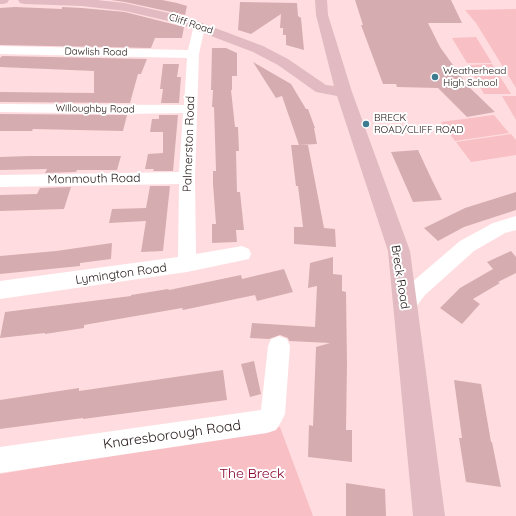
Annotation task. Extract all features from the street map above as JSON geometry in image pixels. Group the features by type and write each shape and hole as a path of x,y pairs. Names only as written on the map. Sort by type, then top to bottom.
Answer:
{"main road":[{"name":"Cliff Road","path":"24,0 82,2 125,7 154,13 202,27 270,56 322,89 344,92"},
{"name":"Breck Road","path":"321,0 322,15 344,92 399,251 429,516"}],"street":[{"name":"Palmerston Road","path":"187,264 187,178 193,54 199,29 202,27"},
{"name":"Dawlish Road","path":"0,50 193,54"},
{"name":"Willoughby Road","path":"0,108 131,110 190,109"},
{"name":"Monmouth Road","path":"0,181 187,178"},
{"path":"405,306 418,289 467,246 499,228 516,223"},
{"name":"Lymington Road","path":"0,290 187,264 242,254"},
{"name":"Knaresborough Road","path":"0,460 267,421 273,414 279,346"}],"green space":[{"path":"516,9 516,88 476,23 465,10"},
{"path":"476,37 492,63 467,63 452,38"},
{"path":"492,64 511,94 484,94 468,65"},
{"path":"502,96 516,96 516,120"},
{"path":"494,115 509,133 455,141 441,122"},
{"path":"511,134 516,140 516,155 471,162 456,142"},
{"name":"The Breck","path":"280,427 313,516 0,516 0,474"}],"building":[{"path":"111,0 162,0 187,6 185,15"},
{"path":"355,0 451,0 462,23 428,23 440,47 468,86 495,112 467,117 438,88 397,87 396,84 383,84 361,25 363,25"},
{"path":"240,2 297,3 298,16 301,18 304,50 286,45 286,35 283,35 283,28 280,28 281,14 251,34 238,30"},
{"path":"15,7 62,9 62,7 125,12 184,27 182,38 155,38 151,48 0,45 0,8"},
{"path":"212,48 226,48 237,53 237,76 232,76 231,90 235,127 238,127 239,151 236,151 237,192 240,192 244,230 236,230 237,242 212,243 212,224 216,224 213,171 216,171 214,107 212,107 213,90 211,90"},
{"path":"2,56 147,59 141,74 138,74 130,103 0,102 0,92 94,93 94,71 0,67 0,58"},
{"path":"253,62 291,84 306,109 308,109 315,128 317,144 299,145 282,96 276,98"},
{"path":"163,64 179,64 177,77 181,77 179,103 161,103 163,89 160,89"},
{"path":"0,114 127,115 123,131 33,129 32,131 0,131"},
{"path":"159,115 178,115 173,171 153,171 154,169 145,169 148,154 163,153 163,132 150,132 152,119 159,119"},
{"path":"291,145 308,145 324,228 335,229 336,247 294,244 294,227 303,227"},
{"path":"418,150 442,200 413,202 391,152"},
{"path":"121,156 117,170 77,170 76,172 45,173 47,169 0,170 0,157"},
{"path":"150,186 170,186 163,251 141,252 146,221 109,223 112,209 146,208"},
{"path":"71,187 64,209 0,211 0,195 37,194 40,188"},
{"path":"516,192 516,210 464,227 438,241 424,228 465,208"},
{"path":"112,243 111,259 80,263 80,266 0,274 0,256 56,251"},
{"path":"511,251 516,257 516,273 498,282 500,283 473,299 480,304 462,324 440,308 460,288 493,269 487,262"},
{"path":"333,257 333,274 342,275 342,291 346,292 346,430 352,430 352,462 308,457 309,425 313,426 316,347 330,343 289,341 288,338 280,335 269,339 250,338 252,323 315,327 317,286 308,288 310,263"},
{"path":"284,269 293,292 257,301 255,295 183,310 182,308 84,325 84,328 45,334 0,338 5,312 131,296 169,290 241,275 242,279"},
{"path":"254,361 261,394 250,397 241,364"},
{"path":"223,370 227,400 0,429 0,400 79,388 79,391"},
{"path":"454,380 481,384 491,442 501,487 466,482 459,438 462,438"},
{"path":"346,483 385,489 386,516 346,516"}],"place":[{"name":"Weatherhead High School","path":"435,77"},
{"name":"BRECK ROAD/CLIFF ROAD","path":"366,124"}]}
